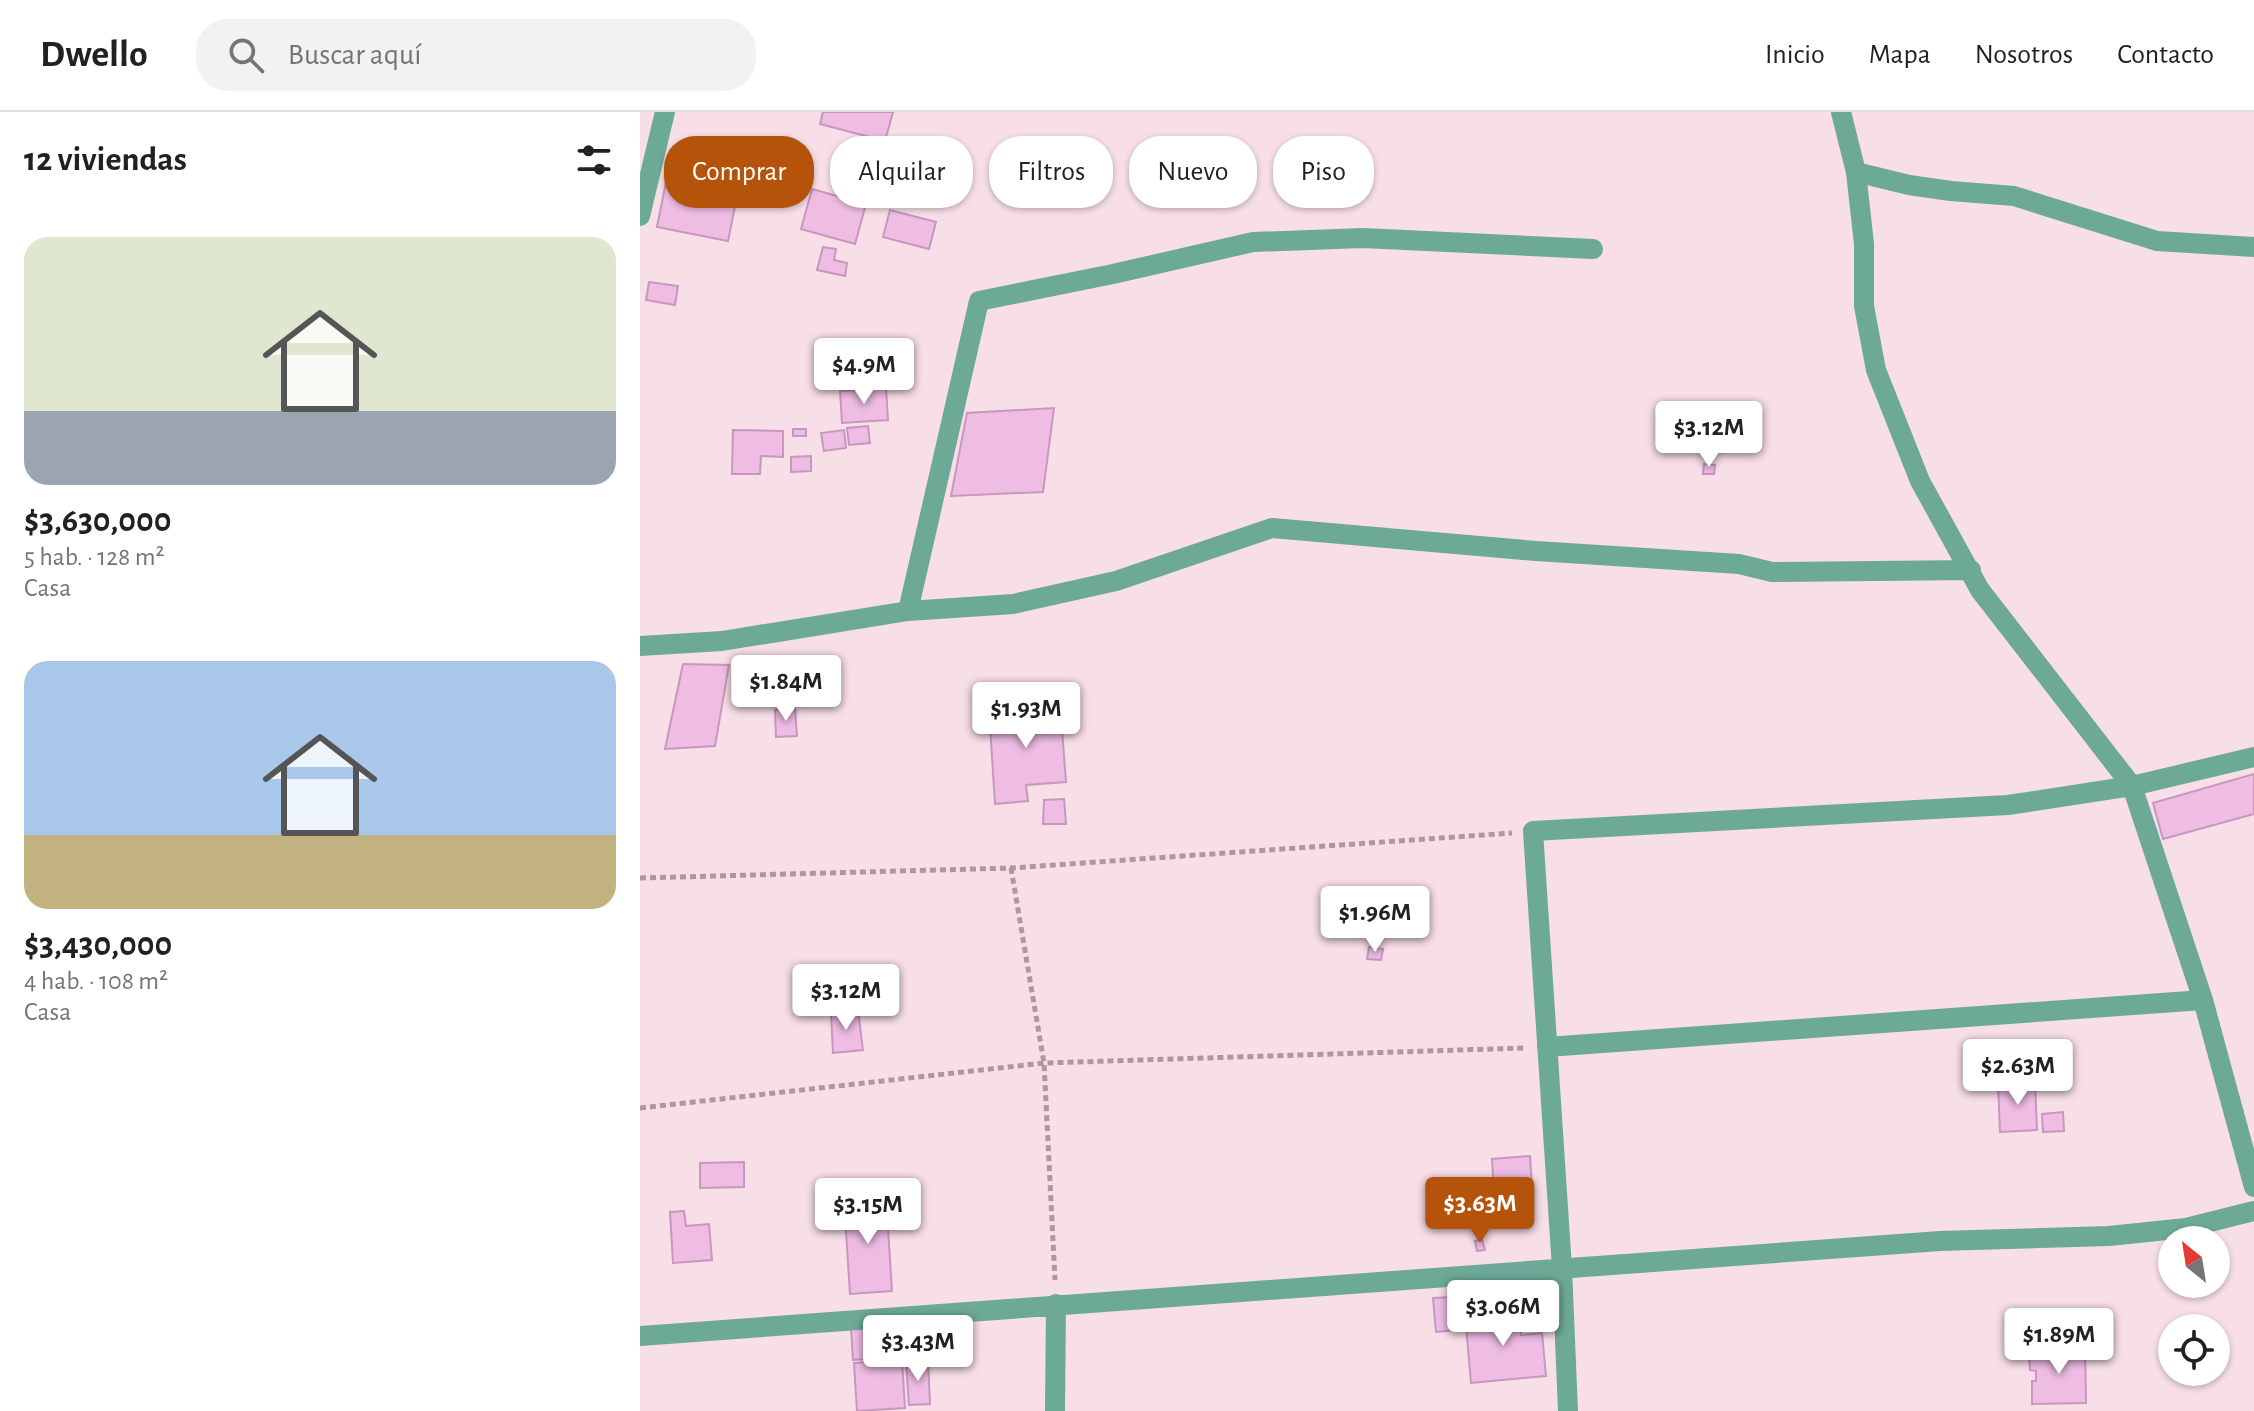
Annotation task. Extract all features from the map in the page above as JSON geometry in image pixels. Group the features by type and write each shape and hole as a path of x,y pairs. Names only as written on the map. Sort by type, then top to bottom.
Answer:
{"street":[{"path":"640,216 665,112"},
{"path":"1841,112 1856,172 1864,244 1864,306 1876,370 1920,481 1980,590 2132,786 2203,1000 2254,1187"},
{"path":"1856,172 1937,189 2014,196 2157,241 2254,247"},
{"path":"908,611 979,301 1253,242 1363,238 1593,249"},
{"path":"640,646 722,641 908,611 1013,604 1116,581 1272,528 1536,551 1739,564 1772,572 1971,570"},
{"path":"1568,1411 1562,1268 1533,831 2008,805 2132,786 2254,757"},
{"path":"1547,1047 2203,1000"},
{"path":"640,1336 1940,1241 2109,1236 2186,1228 2254,1211"},
{"path":"1055,1411 1056,1304"}],"path":[{"path":"640,878 1011,868 1533,831"},
{"path":"1011,868 1044,1063 1056,1304"},
{"path":"640,1108 1044,1063 1547,1047"}],"building":[{"path":"823,112 893,112 886,136 866,136 820,124"},
{"path":"814,190 830,194 830,208 865,208 855,244 801,229 807,208 814,208"},
{"path":"664,192 664,208 735,208 728,241 657,227"},
{"path":"890,210 936,222 929,249 883,237"},
{"path":"823,247 836,249 834,260 847,263 845,276 817,270"},
{"path":"649,282 678,286 675,305 646,300"},
{"path":"838,341 868,341 869,366 838,366"},
{"path":"886,388 888,420 842,423 840,391"},
{"path":"1054,408 1043,492 951,496 967,413"},
{"path":"868,426 870,443 849,445 847,428"},
{"path":"793,429 806,429 806,436 793,436"},
{"path":"733,430 783,431 783,457 761,456 760,474 732,474"},
{"path":"844,430 846,448 824,451 821,433"},
{"path":"811,456 811,471 791,472 791,457"},
{"path":"1704,464 1715,465 1714,474 1703,474"},
{"path":"683,664 729,665 715,746 665,749"},
{"path":"1060,703 1066,782 1026,785 1028,801 995,804 989,709"},
{"path":"795,708 797,736 776,737 775,710"},
{"path":"2254,774 2254,814 2163,839 2153,803"},
{"path":"1064,799 1066,824 1043,824 1044,800"},
{"path":"1369,947 1383,949 1381,960 1367,959"},
{"path":"858,1011 863,1050 833,1053 831,1013"},
{"path":"2035,1081 2037,1130 2000,1132 1998,1084"},
{"path":"2063,1112 2064,1131 2043,1132 2042,1114"},
{"path":"1530,1156 1532,1188 1494,1191 1492,1159"},
{"path":"744,1162 744,1187 700,1188 700,1163"},
{"path":"886,1197 892,1291 850,1294 844,1200"},
{"path":"684,1211 686,1226 709,1224 712,1260 673,1263 670,1212"},
{"path":"1482,1239 1485,1250 1477,1251 1475,1241"},
{"path":"1453,1297 1456,1330 1436,1332 1433,1298"},
{"path":"1519,1310 1521,1335 1542,1333 1546,1376 1471,1383 1465,1315"},
{"path":"877,1326 880,1358 853,1360 851,1328"},
{"path":"2085,1348 2086,1403 2032,1404 2032,1381 2036,1381 2036,1371 2030,1370 2029,1358 2036,1358 2036,1349"},
{"path":"902,1360 905,1408 857,1411 854,1363"},
{"path":"928,1360 930,1404 909,1405 906,1362"}]}
